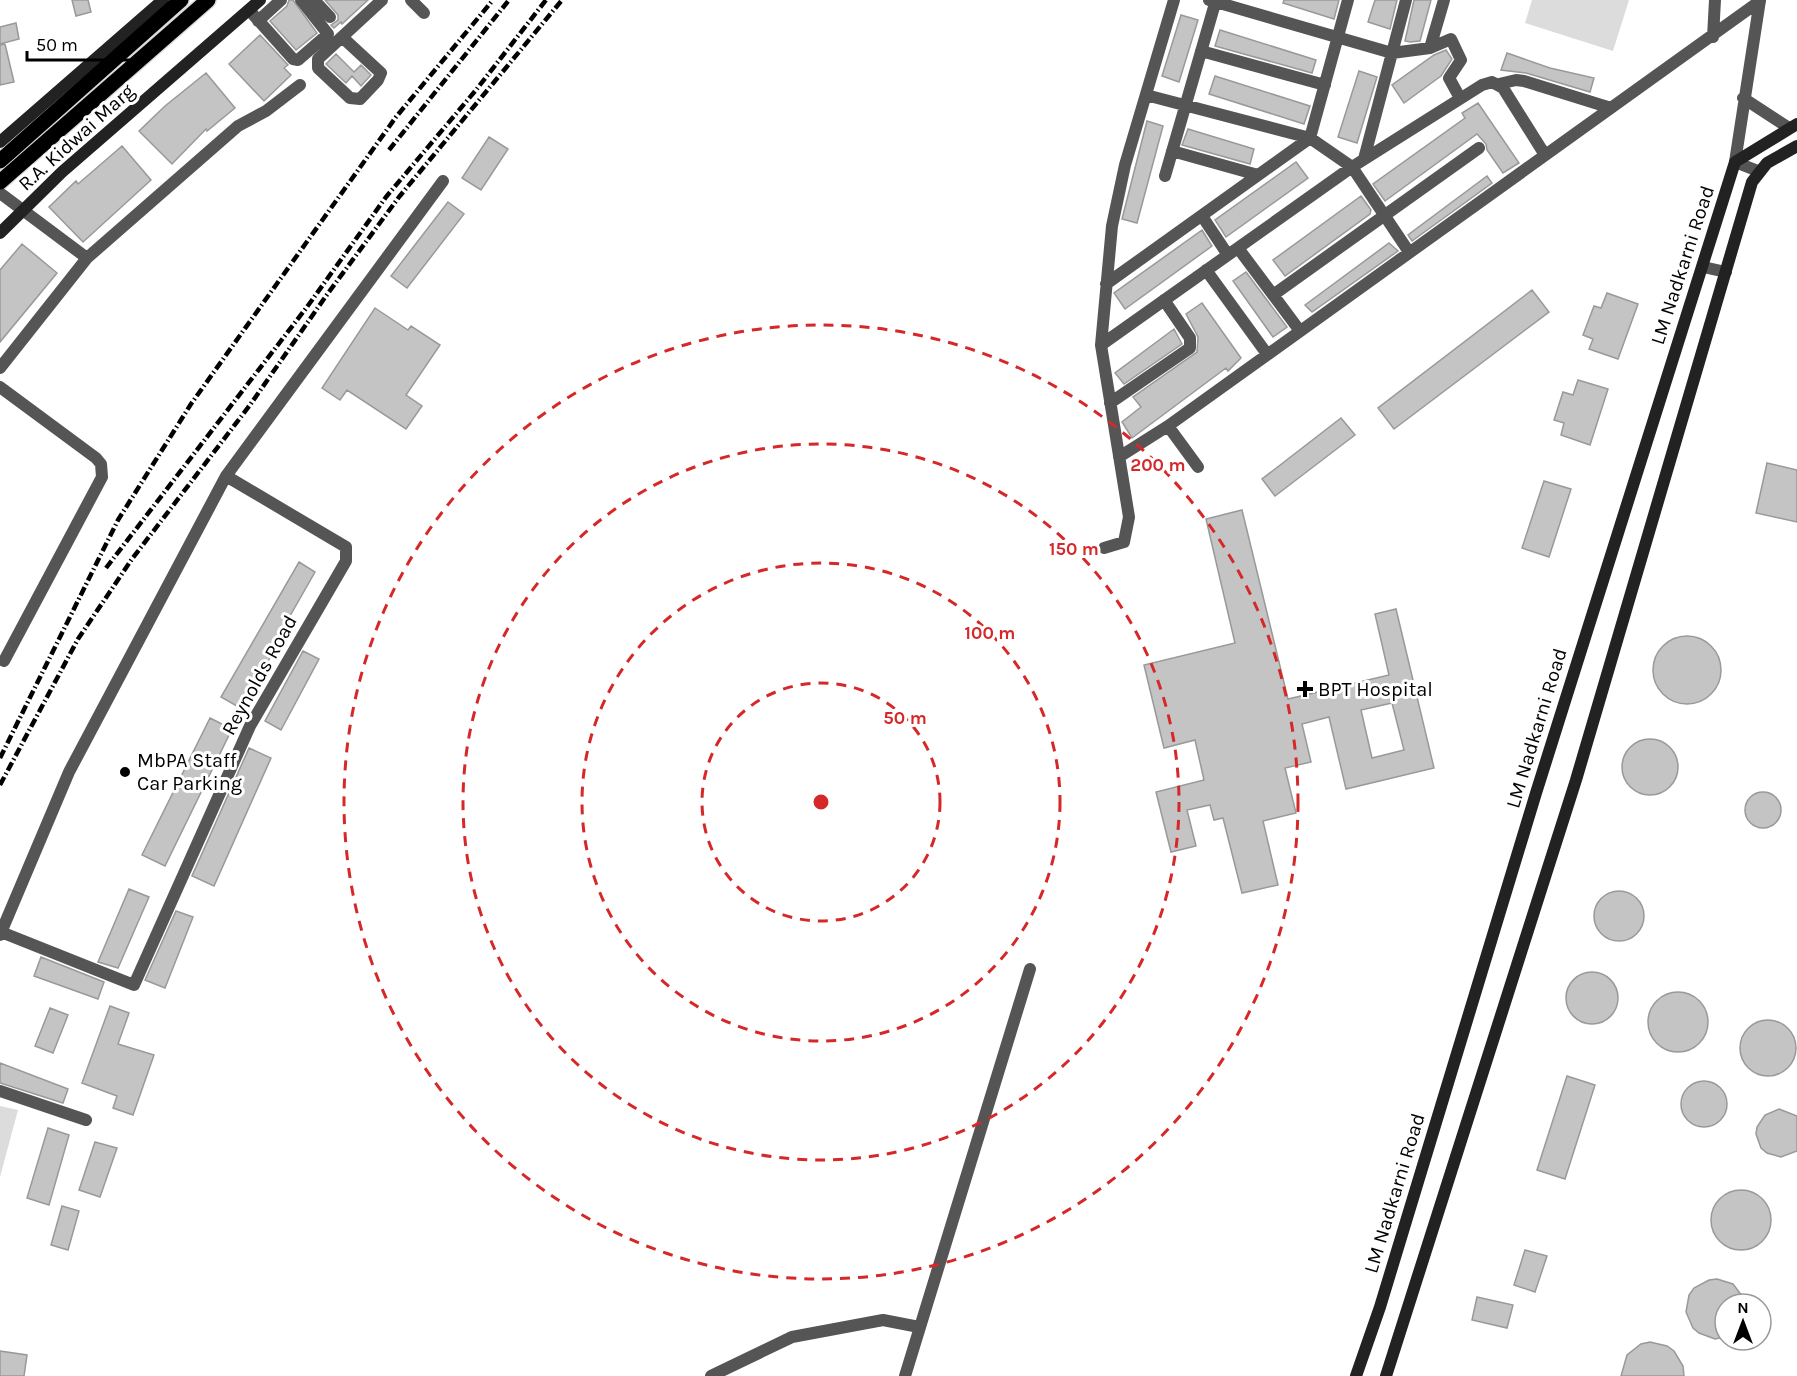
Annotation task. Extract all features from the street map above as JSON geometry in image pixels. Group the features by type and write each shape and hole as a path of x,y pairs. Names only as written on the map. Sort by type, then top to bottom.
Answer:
{"main road":[{"path":"0,161 181,0"},
{"path":"0,182 208,0"}],"street":[{"path":"0,142 164,0"},
{"name":"R.A. Kidwai Marg","path":"0,233 62,172 260,0"},
{"path":"258,21 282,0"},
{"path":"249,10 293,59 298,60 328,34 301,0"},
{"path":"314,0 330,16"},
{"path":"342,37 381,73 378,80 360,99 350,98 317,65 318,59 382,0"},
{"path":"411,0 424,13"},
{"path":"1104,548 1113,548 1124,542 1127,537 1129,517 1101,345 1112,226 1146,95 1174,0"},
{"path":"1106,284 1310,138 1348,0"},
{"path":"1364,159 1406,0"},
{"path":"1430,48 1444,0"},
{"path":"1713,37 1715,0"},
{"path":"1165,176 1214,1 1392,53 1430,48 1451,39 1461,60 1449,78 1460,98"},
{"path":"1119,457 1168,426 1713,37 1760,1"},
{"path":"1735,162 1743,98 1760,1"},
{"path":"1201,51 1325,86"},
{"path":"1101,345 1352,167 1482,85 1524,81 1611,108"},
{"path":"1498,84 1545,155"},
{"path":"0,368 87,258 238,126 266,111 300,85"},
{"path":"1146,95 1310,138 1352,167 1409,252"},
{"path":"1735,162 1793,126 1743,98"},
{"path":"1735,162 1758,171 1797,146"},
{"path":"1273,295 1479,148"},
{"path":"1172,151 1258,175"},
{"name":"LM Nadkarni Road","path":"1356,1376 1380,1307 1537,790 1735,162"},
{"name":"LM Nadkarni Road","path":"1386,1376 1576,780 1741,215 1758,171"},
{"path":"1,934 69,772 226,476 444,181"},
{"path":"0,193 25,209 87,258"},
{"path":"1202,216 1228,255"},
{"path":"1239,248 1300,331"},
{"path":"1703,267 1726,272"},
{"path":"1206,270 1267,354"},
{"path":"1110,403 1191,348 1191,338 1164,300"},
{"path":"0,387 96,458 103,471 102,477 4,661"},
{"path":"1168,426 1198,467"},
{"name":"Reynolds Road","path":"1,934 134,985 250,726 346,561 345,547 226,476"},
{"path":"905,1376 1030,969"},
{"path":"0,1091 86,1120"},
{"path":"711,1376 792,1337 884,1320 919,1327"}],"shaded area":[{"path":"1532,0 1629,0 1613,51 1525,23"},
{"path":"0,1106 18,1110 0,1177"}],"building":[{"path":"72,0 88,0 91,12 76,16"},
{"path":"289,0 293,0 317,33 296,50 270,21 287,6"},
{"path":"325,0 368,0 342,24 341,22 334,28 331,25 338,20 338,15"},
{"path":"1284,0 1339,0 1334,19 1283,3"},
{"path":"1375,0 1397,0 1390,29 1368,22"},
{"path":"1414,0 1431,0 1420,41 1410,42 1405,41"},
{"path":"1181,15 1198,20 1179,82 1162,76"},
{"path":"16,23 19,39 0,44 0,27"},
{"path":"1220,30 1316,60 1312,73 1215,46"},
{"path":"260,35 288,65 284,68 291,75 264,101 229,64"},
{"path":"5,44 14,82 0,85 0,45"},
{"path":"1446,50 1452,59 1441,76 1404,103 1392,85 1434,55"},
{"path":"1507,53 1550,68 1594,78 1590,92 1526,73 1501,70"},
{"path":"336,54 354,72 361,65 371,75 361,86 352,76 346,83 326,64"},
{"path":"1359,71 1377,77 1357,143 1338,137"},
{"path":"206,73 235,108 207,131 206,129 172,164 139,131 165,106"},
{"path":"1215,76 1310,106 1304,124 1209,94"},
{"path":"1478,103 1519,163 1503,173 1487,150 1486,144 1477,134 1385,201 1373,184 1465,118 1462,113"},
{"path":"1147,121 1163,126 1137,223 1122,219"},
{"path":"1188,129 1254,149 1250,164 1182,145"},
{"path":"489,137 508,149 481,190 462,178"},
{"path":"122,146 151,180 83,242 49,207 76,181 78,184"},
{"path":"1296,162 1308,178 1226,237 1215,220"},
{"path":"1487,176 1492,183 1412,241 1408,235"},
{"path":"1361,196 1371,210 1370,214 1285,276 1273,260"},
{"path":"448,202 464,214 407,288 391,276"},
{"path":"1202,230 1212,246 1125,309 1114,293"},
{"path":"1389,243 1398,251 1312,312 1305,305"},
{"path":"22,244 57,273 0,342 0,270"},
{"path":"1246,272 1287,327 1273,337 1233,281"},
{"path":"1532,290 1549,312 1394,429 1378,408"},
{"path":"1607,293 1638,304 1618,359 1589,349 1593,339 1583,335 1594,306 1601,308"},
{"path":"1202,303 1241,358 1228,371 1226,368 1132,438 1122,422 1141,407 1133,397 1197,352 1198,337 1186,314"},
{"path":"375,308 408,330 411,326 440,345 406,395 422,406 406,429 347,390 340,400 322,388"},
{"path":"1174,329 1182,344 1124,384 1115,373"},
{"path":"1578,380 1608,389 1590,445 1561,435 1564,423 1554,420 1563,392 1573,395"},
{"path":"1341,418 1355,435 1275,496 1262,479"},
{"path":"1767,463 1797,470 1797,522 1756,513"},
{"path":"1544,481 1571,489 1549,557 1522,548"},
{"path":"1242,510 1288,699 1389,675 1375,614 1396,609 1434,768 1346,789 1329,717 1302,724 1311,762 1285,768 1296,813 1263,821 1278,885 1242,893 1223,818 1214,820 1210,805 1187,810 1196,846 1171,852 1156,792 1204,780 1195,740 1164,748 1144,665 1235,643 1206,519","holes":["1392,703 1404,750 1372,758 1361,710"]},
{"path":"299,562 315,572 274,644 277,645 242,709 221,697"},
{"path":"1687,636 1700,639 1711,646 1718,657 1721,670 1718,683 1711,694 1700,701 1687,704 1674,701 1663,694 1656,683 1653,670 1656,657 1663,646 1674,639"},
{"path":"303,651 319,659 281,730 265,721"},
{"path":"210,718 232,729 165,866 142,855"},
{"path":"1644,739 1656,739 1666,743 1674,751 1678,767 1674,783 1666,791 1656,795 1644,795 1634,791 1626,783 1622,773 1622,761 1626,751 1634,743"},
{"path":"249,748 271,758 214,886 192,876"},
{"path":"1763,792 1776,797 1781,810 1776,823 1763,828 1750,823 1745,810 1750,797"},
{"path":"129,889 149,897 118,968 98,962"},
{"path":"1614,891 1624,891 1637,898 1644,911 1644,921 1637,934 1624,941 1614,941 1605,937 1598,930 1594,921 1594,911 1598,902 1605,895"},
{"path":"176,911 193,917 165,988 145,980"},
{"path":"41,957 104,982 98,999 34,976"},
{"path":"1587,972 1597,972 1606,976 1614,984 1618,998 1614,1012 1606,1020 1597,1024 1587,1024 1578,1020 1570,1012 1566,1003 1566,993 1570,984 1578,976"},
{"path":"1672,992 1684,992 1700,1000 1706,1010 1708,1022 1706,1034 1700,1044 1684,1052 1672,1052 1656,1044 1648,1028 1648,1016 1656,1000"},
{"path":"110,1006 129,1013 118,1044 154,1055 133,1115 113,1108 117,1096 82,1083"},
{"path":"50,1008 68,1015 53,1053 35,1046"},
{"path":"1762,1020 1774,1020 1784,1024 1792,1032 1796,1048 1792,1064 1784,1072 1774,1076 1762,1076 1752,1072 1744,1064 1740,1054 1740,1042 1744,1032 1752,1024"},
{"path":"0,1063 68,1089 63,1103 0,1083"},
{"path":"1567,1076 1595,1085 1565,1179 1537,1170"},
{"path":"1704,1081 1720,1088 1727,1104 1720,1120 1704,1127 1688,1120 1681,1104 1688,1088"},
{"path":"1779,1109 1797,1116 1797,1151 1781,1157 1767,1153 1761,1148 1756,1134 1757,1127 1765,1115"},
{"path":"48,1128 69,1135 49,1205 27,1198"},
{"path":"95,1142 117,1148 100,1197 79,1190"},
{"path":"1741,1190 1762,1199 1771,1220 1762,1241 1741,1250 1720,1241 1711,1220 1720,1199"},
{"path":"62,1206 79,1211 68,1250 51,1245"},
{"path":"1525,1250 1547,1256 1535,1292 1514,1285"},
{"path":"1717,1279 1733,1284 1739,1292 1713,1292 1713,1338 1693,1328 1686,1312 1689,1295 1694,1288 1709,1280"},
{"path":"1477,1297 1513,1305 1507,1328 1472,1320"},
{"path":"1650,1342 1667,1346 1674,1351 1683,1366 1684,1376 1621,1376 1627,1355 1641,1344"},
{"path":"0,1351 27,1355 24,1376 0,1376"}],"railway":[{"path":"0,758 118,520 191,404 396,117 493,0"},
{"path":"389,150 509,0"},
{"path":"106,568 307,307 386,197 476,90 546,0"},
{"path":"0,785 78,639 132,559 250,405 399,197 562,0"}],"place":[{"name":"BPT Hospital","path":"1305,689"},
{"name":"MbPA Staff Car Parking","path":"125,772"}]}
